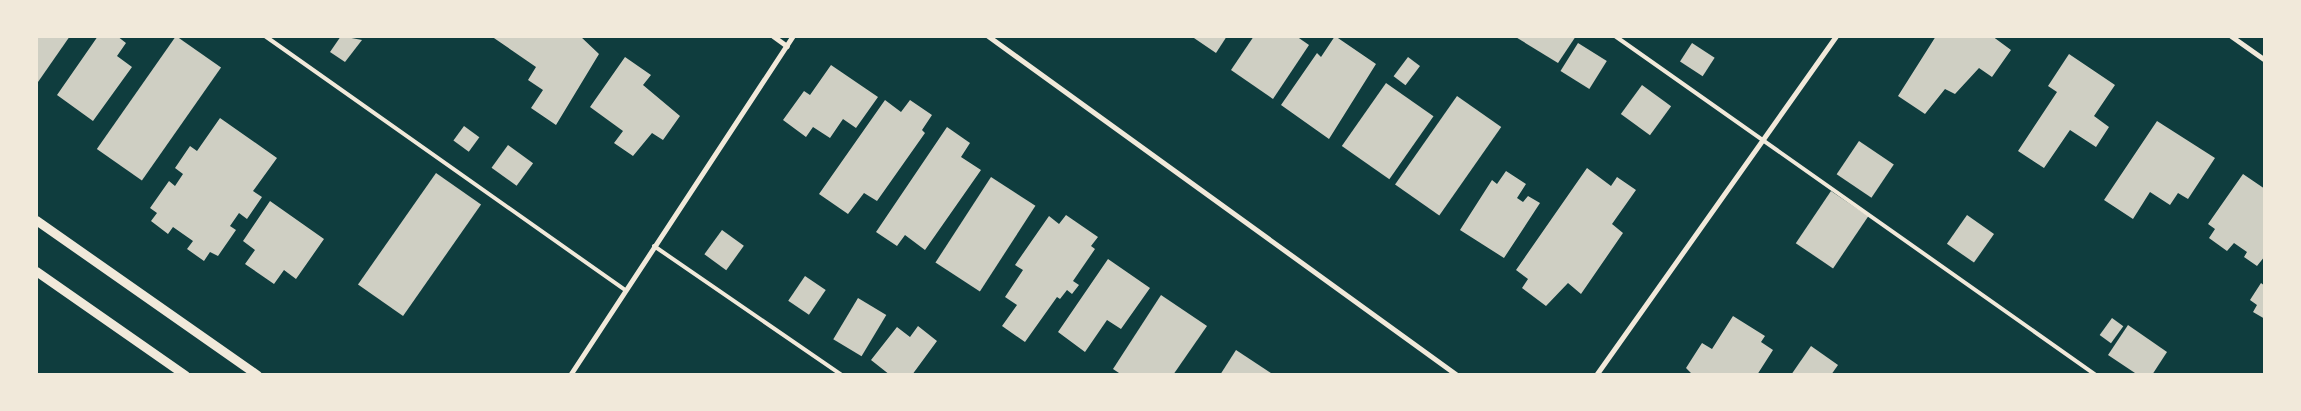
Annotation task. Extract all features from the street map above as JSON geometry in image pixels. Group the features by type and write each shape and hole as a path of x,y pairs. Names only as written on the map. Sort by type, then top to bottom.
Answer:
{"street":[{"path":"774,36 787,46"},
{"path":"570,375 793,36"},
{"path":"988,36 1457,375"},
{"path":"1596,375 1766,139 1836,36"},
{"path":"2231,36 2265,60"},
{"path":"36,220 258,375"},
{"path":"36,271 185,375"}],"lane":[{"path":"265,36 625,290"},
{"path":"1615,36 1766,139 2096,375"},
{"path":"654,246 842,375"}],"building":[{"path":"36,36 70,36 38,82 36,81"},
{"path":"98,36 117,36 126,43 117,56 132,67 93,121 57,95"},
{"path":"176,36 221,68 142,181 97,149"},
{"path":"341,36 362,40 345,62 330,52"},
{"path":"491,36 580,36 599,54 556,125 531,108 543,90 528,80 536,67"},
{"path":"1191,36 1227,36 1216,53"},
{"path":"1254,36 1296,36 1309,45 1273,99 1231,70"},
{"path":"1335,36 1376,64 1329,139 1281,105 1317,53 1321,57"},
{"path":"1514,36 1576,36 1558,63"},
{"path":"1936,36 1992,36 2011,50 1992,77 1979,68 1955,94 1945,89 1925,114 1898,96"},
{"path":"1578,43 1607,61 1589,89 1561,71"},
{"path":"1692,43 1715,58 1703,76 1680,61"},
{"path":"2069,54 2115,85 2094,116 2109,127 2096,147 2070,130 2044,168 2018,151 2057,92 2048,86"},
{"path":"625,57 651,75 643,85 680,116 663,140 652,133 633,156 614,143 623,131 590,107"},
{"path":"1408,57 1420,66 1406,85 1394,76"},
{"path":"831,65 878,97 856,128 843,119 830,138 813,127 806,137 783,120 804,91 810,95"},
{"path":"1386,83 1434,116 1389,179 1342,146"},
{"path":"1642,85 1671,106 1650,135 1621,114"},
{"path":"1457,96 1501,127 1439,215 1395,184"},
{"path":"885,100 901,112 910,100 932,115 922,130 925,133 877,201 864,193 848,214 819,194"},
{"path":"220,118 277,158 253,191 262,197 247,219 239,213 230,226 236,230 218,256 210,252 204,261 187,249 193,241 173,227 168,234 151,221 157,213 150,208 169,181 175,186 183,174 175,168 190,146 197,151"},
{"path":"2157,121 2215,158 2188,199 2178,193 2170,205 2150,192 2133,219 2104,200"},
{"path":"464,126 479,137 469,152 453,141"},
{"path":"947,127 970,143 961,157 981,170 925,250 905,235 897,246 876,232"},
{"path":"1859,141 1894,164 1871,198 1837,174"},
{"path":"508,145 533,163 517,186 492,168"},
{"path":"1587,168 1611,186 1617,177 1636,190 1612,224 1623,233 1581,294 1568,283 1546,306 1522,288 1528,279 1516,270"},
{"path":"1506,171 1526,184 1517,198 1523,202 1528,196 1540,203 1504,258 1460,230 1492,180 1497,184"},
{"path":"436,173 481,205 403,316 358,284"},
{"path":"2243,174 2265,189 2265,256 2257,266 2244,257 2247,252 2234,243 2227,251 2209,238 2215,229 2208,224"},
{"path":"991,177 1035,206 980,291 935,263"},
{"path":"1831,191 1868,216 1833,268 1796,243"},
{"path":"270,201 324,239 296,279 284,270 274,284 245,264 255,250 243,241"},
{"path":"1066,215 1098,237 1091,246 1095,249 1073,281 1079,285 1072,294 1067,290 1060,299 1057,297 1025,342 1002,326 1017,305 1005,297 1023,270 1015,265 1049,216 1059,224"},
{"path":"1967,215 1994,234 1974,263 1947,244"},
{"path":"722,230 744,246 726,270 704,254"},
{"path":"1108,259 1150,288 1121,329 1107,320 1085,352 1058,332"},
{"path":"805,276 826,290 809,315 788,301"},
{"path":"2261,283 2265,286 2265,319 2253,312 2257,305 2250,300"},
{"path":"1161,295 1207,326 1173,375 1122,375 1113,369"},
{"path":"858,298 886,315 862,356 833,339"},
{"path":"1733,316 1765,336 1761,342 1773,350 1757,375 1693,375 1686,368 1702,343 1712,349"},
{"path":"2112,318 2123,326 2111,343 2100,335"},
{"path":"2128,325 2167,352 2152,375 2138,375 2108,355"},
{"path":"918,326 937,341 912,375 890,375 871,360 897,327 910,337"},
{"path":"1811,346 1838,365 1831,375 1791,375"},
{"path":"1236,350 1274,375 1220,375"}]}
